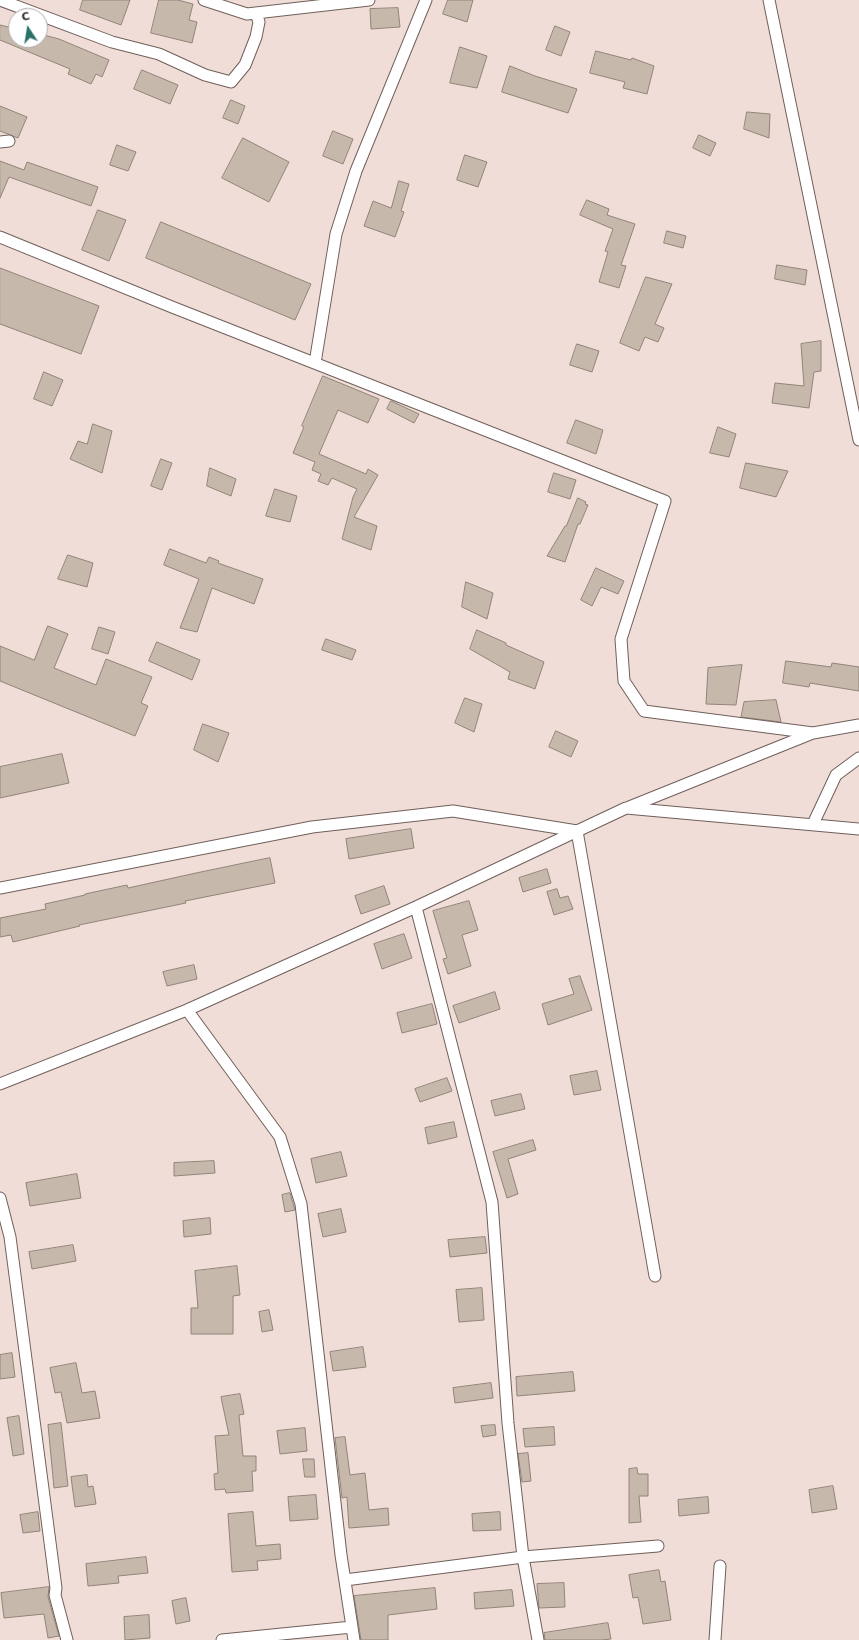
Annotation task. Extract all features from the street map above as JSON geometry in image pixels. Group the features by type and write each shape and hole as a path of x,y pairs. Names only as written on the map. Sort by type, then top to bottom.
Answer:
{"street":[{"path":"0,0 112,42 159,54 205,75 232,82 245,65 256,37 258,22 256,13"},
{"path":"204,0 248,14 369,0"},
{"path":"315,363 336,234 356,171 426,0"},
{"path":"768,0 859,440"},
{"path":"0,237 165,304 665,501 621,639 624,681 644,711 813,733"},
{"path":"0,1084 187,1010 416,907 626,808 813,733 859,725"},
{"path":"813,824 836,775 859,758"},
{"path":"626,808 859,829"},
{"path":"0,888 312,827 454,810 577,831"},
{"path":"577,831 655,1276"},
{"path":"416,907 492,1202 508,1423 523,1557 538,1640"},
{"path":"187,1010 280,1137 301,1204 345,1580 354,1640"},
{"path":"0,1198 10,1237 44,1490 56,1588 55,1595 67,1640"},
{"path":"345,1580 523,1557 658,1546"},
{"path":"714,1640 720,1566"},
{"path":"222,1640 352,1626"}],"building":[{"path":"83,0 130,0 121,25 80,10"},
{"path":"159,0 178,0 193,4 189,20 197,22 192,43 151,33"},
{"path":"448,0 473,0 467,22 443,14"},
{"path":"398,8 400,27 371,29 370,9"},
{"path":"0,25 8,27 8,43 0,40"},
{"path":"555,26 570,32 561,56 546,50"},
{"path":"48,36 59,39 109,60 102,77 96,74 91,84 68,74 70,69 19,48 48,48"},
{"path":"460,47 487,56 477,88 450,83"},
{"path":"596,51 631,60 632,58 654,66 647,94 623,88 625,82 590,73"},
{"path":"510,66 535,76 577,89 568,113 502,92"},
{"path":"142,70 178,85 170,104 134,89"},
{"path":"231,100 245,106 238,124 223,118"},
{"path":"0,106 27,117 18,138 0,131"},
{"path":"747,112 770,114 769,138 744,129"},
{"path":"333,131 353,139 343,164 323,156"},
{"path":"699,135 716,143 710,156 693,148"},
{"path":"243,138 289,162 269,202 222,178"},
{"path":"117,145 136,152 128,171 110,165"},
{"path":"465,155 487,162 478,187 457,180"},
{"path":"0,161 24,170 27,162 98,187 91,206 9,177 0,198"},
{"path":"399,181 409,184 401,211 404,212 395,237 364,226 373,201 391,208"},
{"path":"587,200 609,209 607,215 635,224 621,265 626,266 619,288 599,282 608,252 605,251 613,229 580,215"},
{"path":"98,210 126,220 109,261 82,250"},
{"path":"161,222 311,284 295,320 146,258"},
{"path":"667,231 686,236 683,248 664,243"},
{"path":"777,265 807,270 805,285 775,279"},
{"path":"0,268 99,306 81,354 0,324"},
{"path":"646,277 672,284 655,324 664,328 658,342 645,337 639,351 620,343"},
{"path":"821,341 821,371 814,372 809,408 772,403 775,383 804,386 801,344"},
{"path":"577,344 599,351 592,372 570,365"},
{"path":"44,372 63,380 52,406 34,399"},
{"path":"323,376 379,399 368,423 338,410 319,454 366,474 368,469 378,475 354,517 377,526 371,550 342,539 353,497 357,489 332,478 328,485 318,481 321,474 312,470 315,462 293,453 304,427 302,426"},
{"path":"391,401 419,414 414,423 387,409"},
{"path":"576,420 603,430 596,454 567,443"},
{"path":"93,424 112,431 102,473 70,459 78,441 87,444"},
{"path":"718,427 736,434 729,457 710,453"},
{"path":"161,459 172,463 162,490 151,486"},
{"path":"746,463 788,471 776,497 740,488"},
{"path":"210,468 236,479 231,496 207,486"},
{"path":"554,473 576,480 570,499 548,492"},
{"path":"275,489 297,496 290,522 266,516"},
{"path":"578,498 586,502 585,504 588,505 580,524 578,524 565,562 547,556 566,526"},
{"path":"170,549 206,563 209,557 219,561 218,563 263,579 254,604 212,588 197,632 180,628 199,579 164,565"},
{"path":"68,555 93,563 87,587 58,579"},
{"path":"596,568 624,581 618,594 601,587 592,606 581,600"},
{"path":"466,582 493,593 487,619 462,607"},
{"path":"48,626 68,634 54,668 96,685 106,659 152,677 141,703 148,706 135,736 0,681 0,646 34,660"},
{"path":"99,627 115,632 108,654 92,649"},
{"path":"477,630 544,662 535,689 508,679 510,672 470,649"},
{"path":"326,639 356,650 352,660 322,650"},
{"path":"157,642 200,660 192,680 149,661"},
{"path":"786,661 831,667 832,663 859,667 859,691 810,683 809,687 783,683"},
{"path":"742,665 736,705 706,704 708,668"},
{"path":"465,698 482,704 474,732 455,723"},
{"path":"776,700 781,722 741,717 744,702"},
{"path":"203,724 229,733 218,762 194,750"},
{"path":"556,731 578,741 571,757 549,747"},
{"path":"62,754 69,783 0,798 0,767"},
{"path":"411,829 414,848 349,859 346,839"},
{"path":"270,858 275,883 185,901 186,903 79,925 80,926 13,942 11,935 0,937 0,918 46,909 45,904 127,885 128,888"},
{"path":"547,869 551,883 523,892 519,878"},
{"path":"384,886 390,904 361,914 355,896"},
{"path":"557,889 560,898 568,896 573,909 554,915 547,892"},
{"path":"469,901 478,930 462,935 471,966 448,974 443,959 447,958 433,911"},
{"path":"404,934 412,958 382,969 374,944"},
{"path":"194,965 197,979 167,986 163,972"},
{"path":"580,976 592,1010 548,1025 542,1004 574,994 569,979"},
{"path":"495,992 500,1009 459,1023 453,1006"},
{"path":"432,1004 437,1024 402,1033 397,1013"},
{"path":"597,1071 601,1090 574,1095 570,1076"},
{"path":"447,1078 452,1091 420,1102 415,1089"},
{"path":"521,1094 525,1109 495,1116 491,1101"},
{"path":"454,1122 457,1137 428,1144 425,1128"},
{"path":"533,1140 536,1150 508,1159 518,1194 507,1198 493,1152"},
{"path":"341,1152 347,1176 316,1183 311,1159"},
{"path":"214,1161 215,1173 174,1176 174,1163"},
{"path":"77,1174 81,1198 30,1206 26,1183"},
{"path":"290,1193 295,1210 285,1212 282,1195"},
{"path":"341,1209 346,1232 323,1237 318,1214"},
{"path":"210,1218 211,1234 184,1237 183,1221"},
{"path":"485,1237 487,1253 450,1257 448,1240"},
{"path":"73,1245 76,1261 32,1269 29,1252"},
{"path":"237,1266 240,1295 233,1296 233,1334 191,1334 191,1308 198,1308 195,1271"},
{"path":"482,1288 484,1320 459,1322 456,1290"},
{"path":"269,1310 273,1330 262,1332 259,1312"},
{"path":"363,1347 366,1367 333,1371 330,1352"},
{"path":"12,1353 15,1377 0,1379 0,1355"},
{"path":"76,1363 82,1393 95,1391 100,1418 67,1423 61,1392 55,1393 50,1368"},
{"path":"573,1372 575,1391 517,1396 516,1377"},
{"path":"491,1383 493,1398 455,1403 453,1388"},
{"path":"240,1394 244,1414 239,1415 243,1456 256,1456 256,1471 252,1471 253,1491 226,1493 225,1489 215,1490 214,1474 218,1473 215,1436 229,1435 221,1397"},
{"path":"19,1416 24,1454 13,1456 7,1418"},
{"path":"61,1423 68,1486 54,1488 48,1425"},
{"path":"495,1425 496,1435 483,1437 481,1426"},
{"path":"554,1427 555,1445 525,1447 523,1429"},
{"path":"305,1428 307,1451 280,1454 277,1431"},
{"path":"345,1437 350,1475 365,1473 369,1510 388,1508 389,1525 349,1528 347,1497 342,1498 335,1438"},
{"path":"528,1453 531,1481 522,1482 518,1454"},
{"path":"303,1459 314,1459 315,1477 305,1477"},
{"path":"637,1468 638,1474 648,1474 648,1496 639,1496 641,1522 629,1523 629,1469"},
{"path":"87,1475 88,1487 93,1486 96,1504 75,1507 71,1477"},
{"path":"833,1486 837,1509 812,1513 809,1490"},
{"path":"316,1495 318,1519 290,1521 288,1497"},
{"path":"708,1497 709,1513 679,1516 678,1500"},
{"path":"38,1512 40,1531 23,1533 20,1515"},
{"path":"253,1512 256,1546 280,1544 281,1559 257,1561 258,1570 232,1572 228,1514"},
{"path":"500,1512 501,1530 473,1531 472,1514"},
{"path":"146,1557 148,1573 118,1576 119,1583 88,1586 86,1564"},
{"path":"659,1570 661,1582 665,1581 671,1620 643,1624 638,1597 633,1598 629,1575"},
{"path":"564,1583 565,1607 539,1608 537,1584"},
{"path":"49,1587 48,1597 59,1636 48,1638 44,1614 4,1618 1,1593"},
{"path":"435,1588 437,1609 388,1615 388,1640 361,1640 354,1596"},
{"path":"512,1590 514,1606 475,1609 474,1593"},
{"path":"186,1598 190,1621 176,1624 172,1601"},
{"path":"149,1615 150,1638 125,1640 124,1617"},
{"path":"608,1623 611,1639 545,1640 544,1633"}]}
